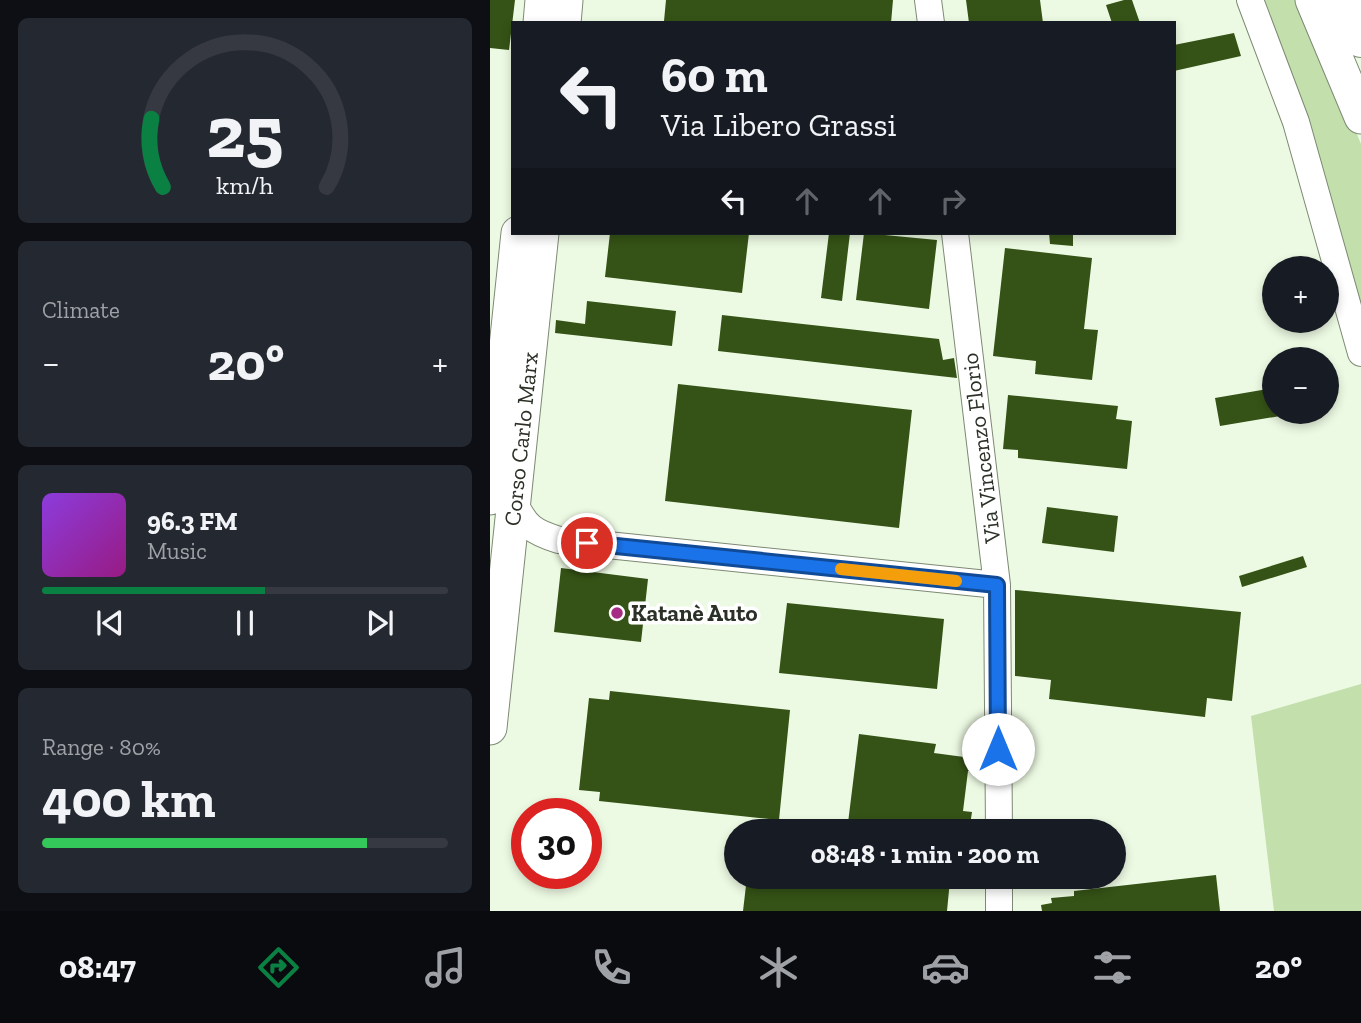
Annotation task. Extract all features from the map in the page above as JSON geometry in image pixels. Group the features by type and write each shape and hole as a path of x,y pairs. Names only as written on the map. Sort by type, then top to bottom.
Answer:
{"highway":[{"path":"1339,0 1361,37"}],"main road":[{"path":"540,21 542,0"},
{"path":"564,21 566,0"},
{"path":"1312,0 1361,117"},
{"name":"Corso Carlo Marx","path":"490,728 502,500 500,307 518,235"},
{"name":"Corso Carlo Marx","path":"502,500 542,235"}],"street":[{"path":"928,0 931,21"},
{"path":"1250,0 1296,122 1361,353"},
{"name":"Via Vincenzo Florio","path":"955,235 997,585 999,819"},
{"path":"502,500 539,534 559,540 997,585"},
{"path":"999,889 999,911"}],"green space":[{"path":"1257,0 1301,0 1361,144 1361,332"},
{"path":"1361,684 1361,911 1274,911 1251,716"}],"building":[{"path":"490,0 515,0 509,50 490,48"},
{"path":"666,0 893,0 891,21 664,21"},
{"path":"966,0 1040,0 1043,21 969,21"},
{"path":"1132,0 1139,21 1111,21 1106,5"},
{"path":"1234,33 1241,56 1176,71 1176,45"},
{"path":"610,235 749,235 742,293 605,277"},
{"path":"829,235 850,235 842,301 821,298"},
{"path":"864,235 937,240 929,309 856,300"},
{"path":"1049,235 1073,235 1073,246 1050,244"},
{"path":"1005,248 1092,258 1084,329 1098,330 1092,380 1035,374 1036,361 993,356"},
{"path":"587,301 676,311 672,346 555,333 556,320 585,324"},
{"path":"722,315 939,339 943,360 954,358 957,378 718,351"},
{"path":"678,384 912,410 899,528 665,501"},
{"path":"1262,390 1262,419 1220,426 1215,398"},
{"path":"1008,395 1118,406 1116,419 1132,421 1127,469 1018,458 1018,450 1003,449"},
{"path":"1047,507 1118,516 1114,552 1042,543"},
{"path":"1303,556 1307,567 1242,587 1239,576"},
{"path":"561,568 648,579 641,642 554,632"},
{"path":"1015,590 1241,612 1232,701 1207,698 1205,717 1049,699 1051,680 1015,676"},
{"path":"787,603 944,619 937,689 779,673"},
{"path":"610,691 790,710 779,819 602,801 600,792 579,790 589,698 609,700"},
{"path":"859,734 936,744 934,753 979,759 978,772 968,771 963,811 972,812 971,819 848,819"},
{"path":"1216,875 1220,911 1042,911 1041,905 1052,903 1051,898 1074,896 1074,891 1126,889 1126,885"},
{"path":"746,889 949,889 947,911 743,911"}],"slow traffic":[{"path":"841,569 956,581"}],"place":[{"name":"Katanè Auto","path":"617,613"}],"route":[{"path":"587,543 997,585 998,749"}]}
